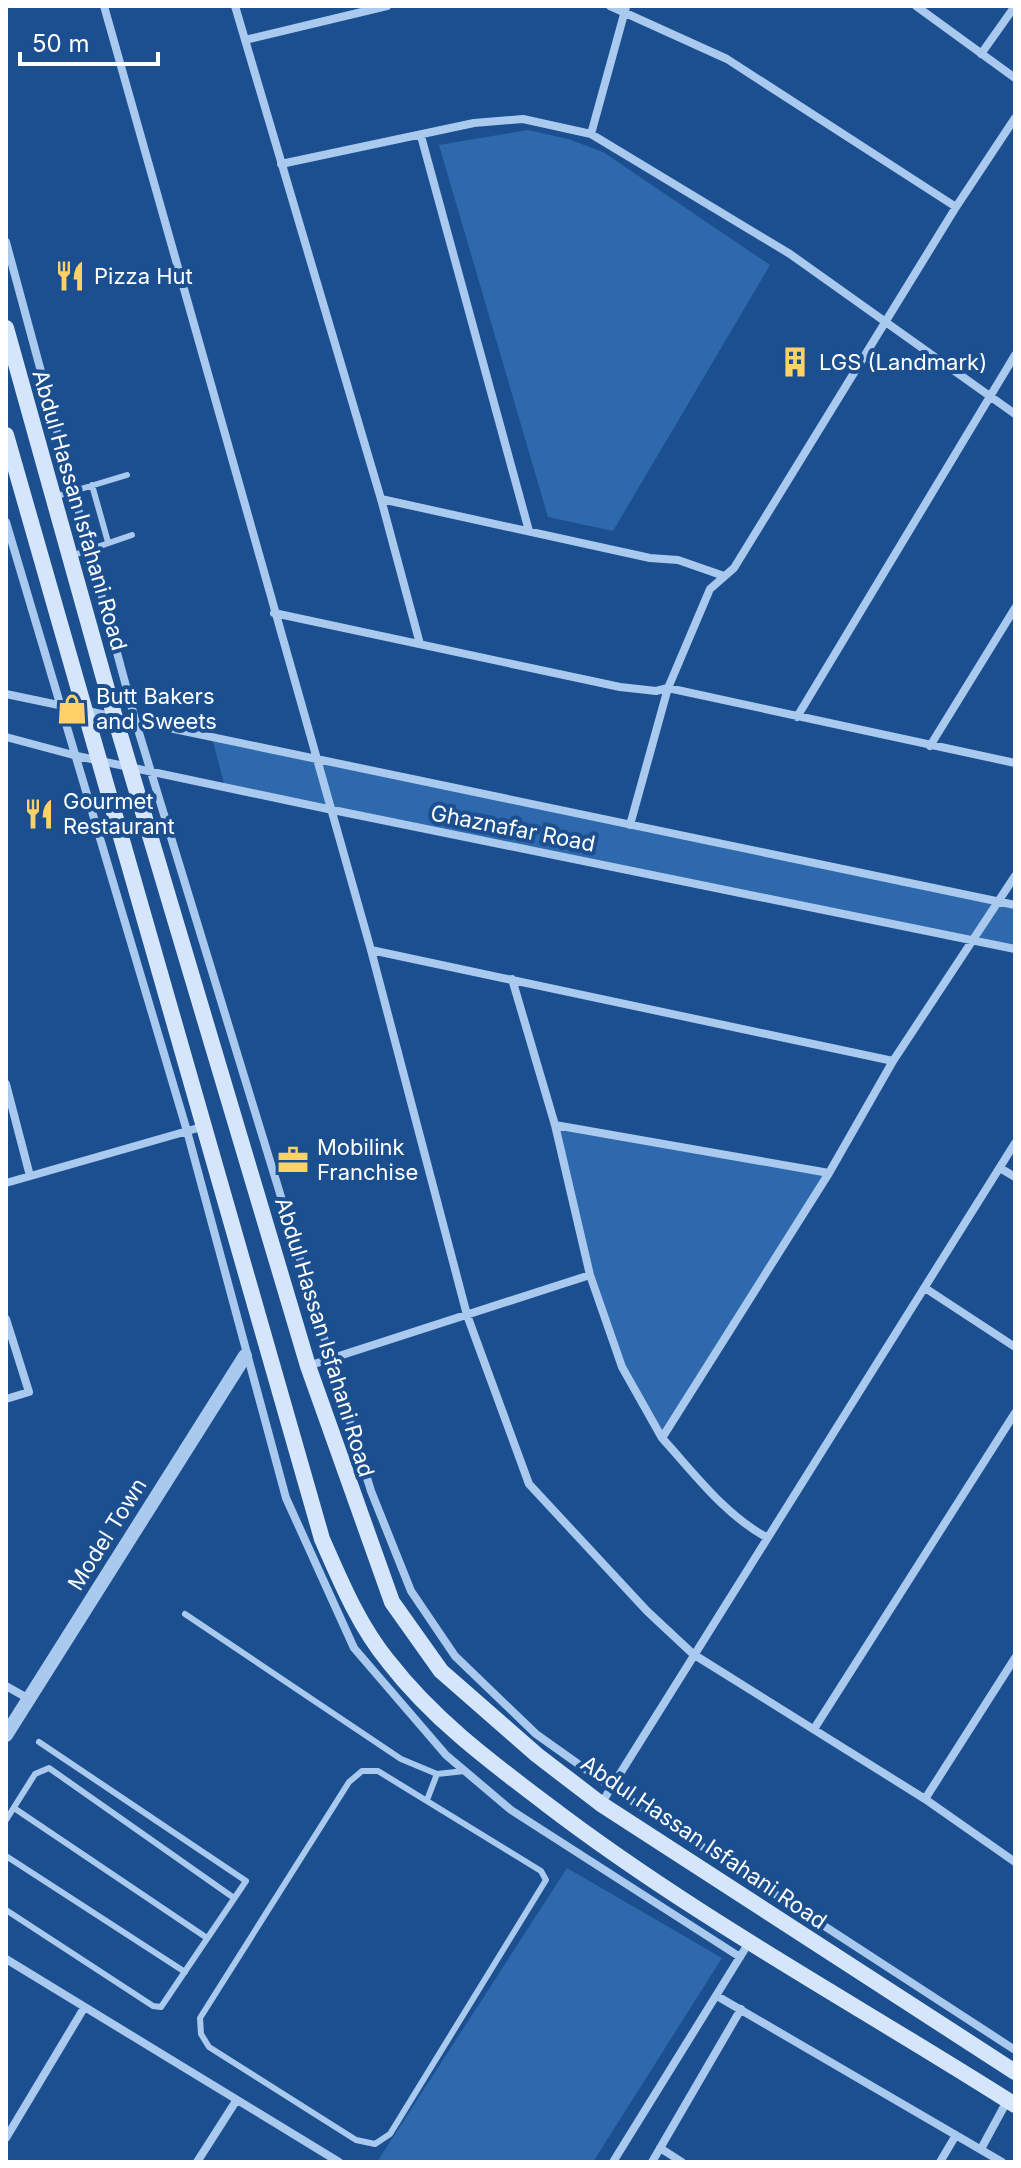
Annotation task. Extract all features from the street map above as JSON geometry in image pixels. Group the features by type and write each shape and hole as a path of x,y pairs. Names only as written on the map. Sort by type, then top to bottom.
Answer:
{"main road":[{"name":"Abdul Hassan Isfahani Road","path":"6,328 115,718 308,1366 392,1602 441,1671 537,1755 601,1804 1015,2072"},
{"path":"6,435 322,1539 351,1606 380,1650 455,1735 592,1839 744,1950 1011,2103"}],"street":[{"path":"104,6 328,809 371,950 467,1315 529,1484 647,1611 693,1654 925,1799 1015,1862"},
{"path":"235,6 381,499 420,644"},
{"path":"245,40 387,6"},
{"path":"610,6 626,9 727,59 956,207"},
{"path":"916,6 1015,78"},
{"path":"981,54 1015,6"},
{"path":"591,134 626,9"},
{"path":"630,825 668,688 710,589 734,568 956,207 1015,118"},
{"path":"281,164 474,123 523,119 591,134 790,254 1015,414"},
{"path":"421,136 529,531"},
{"path":"6,242 136,723 371,1491 411,1591 455,1656 536,1734 612,1788 1015,2050"},
{"path":"797,717 1015,355"},
{"path":"381,499 650,558 678,560 724,576"},
{"path":"6,522 187,1131 245,1356 286,1498 354,1648 446,1755 511,1810 744,1950 613,2162"},
{"path":"930,746 1015,608"},
{"path":"274,613 620,687 656,691 668,688 1015,763"},
{"name":"Ghaznafar Road","path":"6,694 1015,905"},
{"name":"Ghaznafar Road","path":"6,737 77,756 328,809 1015,949"},
{"path":"662,1438 829,1173 893,1061 1015,876"},
{"path":"371,950 893,1061"},
{"path":"512,979 555,1125 590,1275 622,1367 662,1438 712,1494 750,1528 766,1537"},
{"path":"6,1084 30,1176"},
{"path":"555,1125 829,1173"},
{"path":"6,1183 205,1126"},
{"path":"601,1804 1015,1143"},
{"path":"1000,1168 1015,1177"},
{"path":"308,1366 590,1275"},
{"path":"925,1288 1015,1347"},
{"path":"6,1319 29,1392 6,1399"},
{"name":"Model Town","path":"6,1735 245,1356"},
{"path":"814,1729 1015,1413"},
{"path":"925,1799 1015,1658"},
{"path":"6,1686 29,1699"},
{"path":"6,1959 339,2162"},
{"path":"717,1996 1002,2162"},
{"path":"6,2138 84,2008"},
{"path":"652,2162 741,2009"},
{"path":"197,2162 236,2101"},
{"path":"981,2149 1011,2103"},
{"path":"940,2162 956,2135"},
{"path":"660,2148 682,2162"}],"lane":[{"path":"54,497 127,475"},
{"path":"92,485 108,542"},
{"path":"70,556 132,535"},
{"path":"185,1614 401,1759 437,1774 465,1771"},
{"path":"6,1910 153,2006 161,2007 246,1881 39,1742"},
{"path":"6,1820 35,1774 49,1768 234,1898"},
{"path":"362,1771 378,1771 427,1800 541,1871 546,1880 390,2134 375,2144 356,2140 209,2047 201,2034 200,2018 349,1782 362,1771"},
{"path":"427,1800 437,1774"},
{"path":"14,1808 207,1938"},
{"path":"6,1856 185,1972"}],"shaded area":[{"path":"528,130 568,139 603,152 770,265 613,531 548,517 439,145"},
{"path":"212,738 1015,905 1015,946 225,787"},
{"path":"555,1125 829,1173 662,1438 622,1367 590,1276"},
{"path":"567,1868 722,1958 593,2162 377,2162"}],"place":[{"name":"Pizza Hut","path":"70,276"},
{"name":"LGS (Landmark)","path":"795,362"},
{"name":"Butt Bakers and Sweets","path":"72,709"},
{"name":"Gourmet Restaurant","path":"39,814"},
{"name":"Mobilink Franchise","path":"293,1160"}]}
